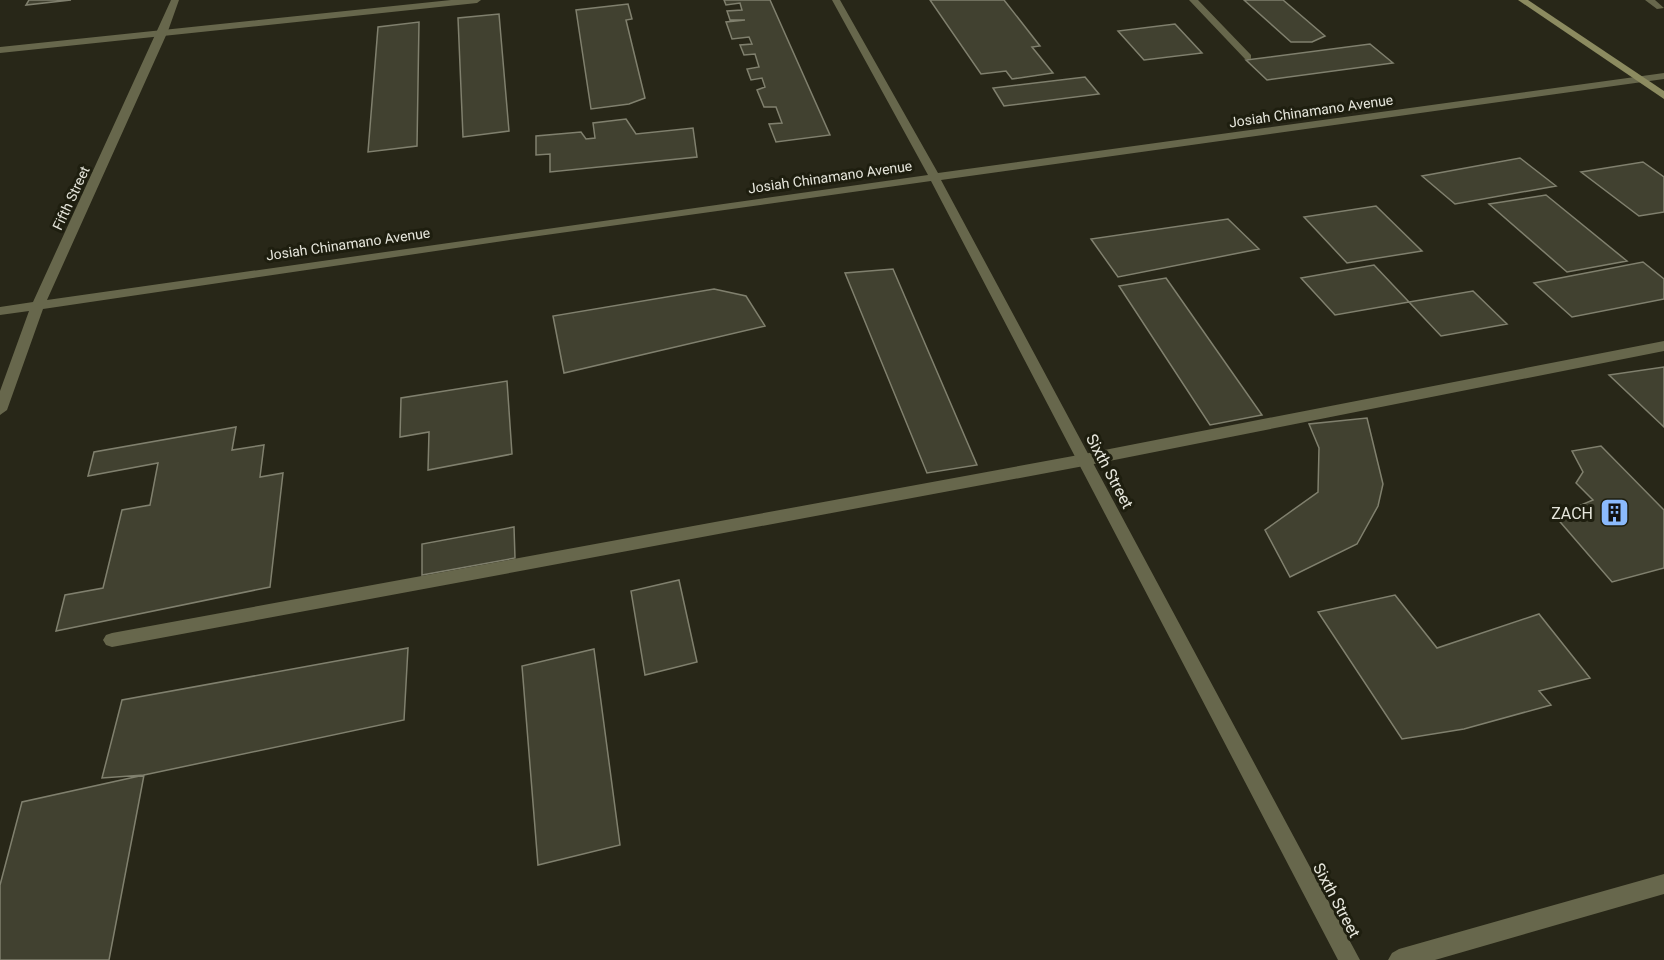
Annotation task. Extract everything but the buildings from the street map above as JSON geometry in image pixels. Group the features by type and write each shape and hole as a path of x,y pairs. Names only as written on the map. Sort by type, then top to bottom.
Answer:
{"main road":[{"path":"1522,0 1664,96"}],"street":[{"name":"Fifth Street","path":"0,410 38,305 175,0"},
{"path":"0,50 163,31 477,0"},
{"name":"Sixth Street","path":"836,0 935,178 1348,960"},
{"path":"1193,0 1248,57"},
{"path":"1649,0 1660,7"},
{"name":"Josiah Chinamano Avenue","path":"0,311 505,236 1664,76"},
{"path":"112,639 1084,460 1664,346"},
{"path":"1399,960 1664,884"}],"place":[{"name":"ZACH","path":"1614,513"}]}
